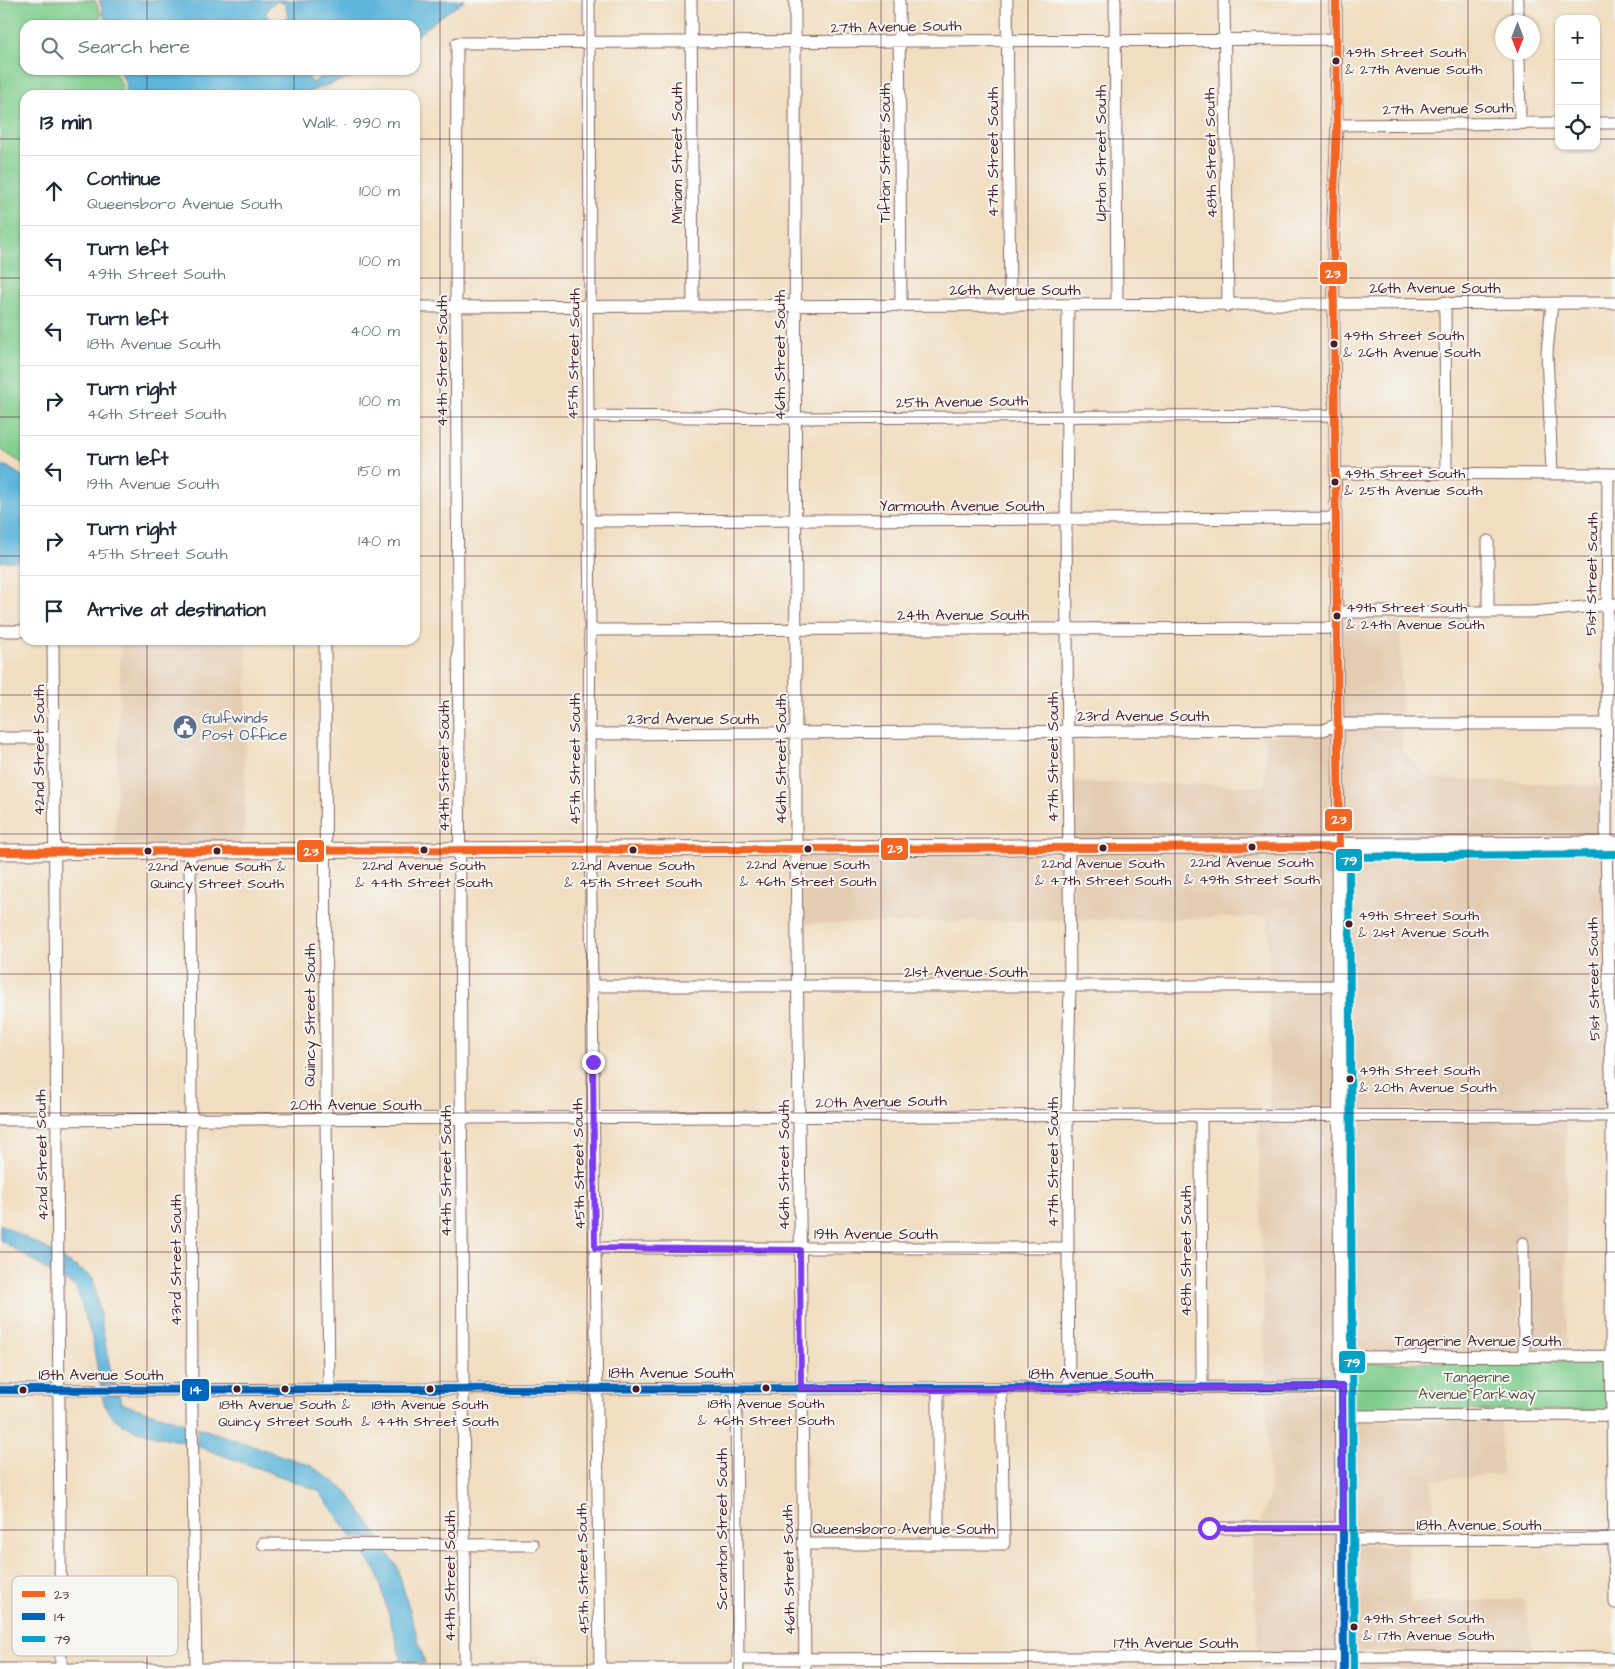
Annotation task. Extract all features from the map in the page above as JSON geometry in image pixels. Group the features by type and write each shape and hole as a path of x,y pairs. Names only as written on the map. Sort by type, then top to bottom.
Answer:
{"main road":[{"path":"0,852 1339,847 1611,844"},
{"path":"1339,847 1344,1663"}],"street":[{"name":"45th Street South","path":"589,0 590,298 587,306 589,734 595,1387 600,1668"},
{"name":"Miriam Street South","path":"691,0 693,307"},
{"name":"46th Street South","path":"795,0 796,849 805,1664"},
{"name":"Tifton Street South","path":"899,0 901,306"},
{"name":"47th Street South","path":"1007,0 1010,304"},
{"name":"Upton Street South","path":"1115,0 1117,305"},
{"name":"48th Street South","path":"1224,0 1228,306"},
{"path":"1336,0 1337,125 1333,222 1339,847"},
{"path":"1518,0 1518,15"},
{"name":"27th Avenue South","path":"457,43 795,43 1336,39"},
{"name":"44th Street South","path":"457,43 456,306 465,1669"},
{"path":"1519,60 1520,123"},
{"name":"27th Avenue South","path":"1337,125 1555,123"},
{"path":"1600,123 1615,123"},
{"path":"1445,302 1446,474"},
{"name":"26th Avenue South","path":"420,307 794,307 1010,304 1228,306 1445,302 1615,303"},
{"path":"1552,303 1547,352 1552,474"},
{"name":"47th Street South","path":"1068,305 1066,521 1070,987 1067,1115 1069,1388"},
{"name":"25th Avenue South","path":"588,416 795,418 1336,415"},
{"path":"1336,473 1612,474"},
{"name":"51st Street South","path":"1612,474 1610,676 1606,724 1611,844 1615,1603"},
{"name":"Yarmouth Avenue South","path":"588,521 1066,521 1336,518"},
{"path":"1488,542 1488,611"},
{"path":"1336,612 1532,612 1611,604"},
{"name":"24th Avenue South","path":"590,630 796,631 1337,628"},
{"path":"0,631 20,631"},
{"name":"42nd Street South","path":"53,645 60,1576"},
{"name":"Quincy Street South","path":"325,645 326,1120 329,1389"},
{"name":"23rd Avenue South","path":"589,734 1323,730 1338,724 1606,724"},
{"path":"0,738 54,738"},
{"name":"43rd Street South","path":"190,851 190,1120 196,1669"},
{"name":"21st Avenue South","path":"592,986 1340,986"},
{"name":"20th Avenue South","path":"0,1120 593,1119 1067,1115 1612,1116"},
{"name":"48th Street South","path":"1201,1115 1202,1388"},
{"path":"1523,1243 1524,1356"},
{"name":"19th Avenue South","path":"595,1248 800,1250 1068,1248"},
{"name":"Tangerine Avenue South","path":"1342,1357 1613,1356"},
{"name":"18th Avenue South","path":"0,1390 595,1387 938,1390 1342,1387"},
{"name":"Scranton Street South","path":"736,1388 738,1666"},
{"name":"Queensboro Avenue South","path":"803,1544 1004,1544 1002,1389"},
{"path":"938,1390 938,1544"},
{"path":"1342,1416 1614,1415"},
{"path":"1209,1528 1343,1534"},
{"name":"18th Avenue South","path":"1343,1534 1614,1539"},
{"path":"262,1544 533,1545"},
{"name":"42nd Street South","path":"61,1656 61,1669"},
{"name":"17th Avenue South","path":"0,1669 465,1669 805,1664 1344,1663 1615,1658"}],"shaded area":[{"path":"1341,617 1400,622 1402,719 1342,719"},
{"path":"121,645 247,645 244,842 115,844"},
{"path":"1342,729 1402,729 1402,751 1430,778 1601,786 1602,839 1344,842"},
{"path":"1333,732 1335,842 1073,843 1073,782 1265,786 1265,736"},
{"path":"1602,849 1607,1110 1345,1109 1344,852"},
{"path":"1335,852 1335,981 1269,981 1267,917 1074,920 1073,853"},
{"path":"1064,853 1064,920 801,924 801,854"},
{"path":"1269,991 1335,991 1336,1109 1269,1109"},
{"path":"1258,1120 1336,1120 1337,1382 1266,1382"},
{"path":"1345,1120 1566,1121 1567,1351 1528,1351 1527,1238 1518,1238 1519,1351 1347,1352"},
{"path":"1337,1392 1338,1523 1259,1523 1270,1495 1266,1393"},
{"path":"1347,1421 1501,1421 1502,1474 1432,1480 1435,1535 1347,1535"},
{"path":"1255,1533 1338,1533 1339,1652 1258,1653 1252,1541"},
{"path":"1408,1545 1411,1603 1524,1599 1533,1652 1348,1652 1347,1546"},
{"path":"1258,1663 1339,1663 1339,1669 1258,1669"},
{"path":"1348,1663 1532,1663 1532,1669 1348,1669"}],"green space":[{"path":"0,0 95,0 102,16 99,19 20,20 20,75 116,75 122,85 121,90 20,90 20,462 0,449"},
{"name":"Tangerine Avenue Parkway","path":"1607,1361 1608,1410 1354,1411 1348,1402 1346,1388 1347,1374 1351,1363"}],"water":[{"path":"99,0 464,0 420,33 420,20 283,20 288,16 285,4 277,1 270,6 266,13 270,20 106,20"},
{"path":"121,75 309,75 312,84 323,75 355,75 314,90 126,90 127,85"},
{"path":"0,466 6,466 20,475 20,560 0,562"},
{"path":"0,1224 53,1252 53,1274 0,1240"},
{"path":"62,1258 93,1278 110,1369 116,1385 100,1385 92,1338 76,1287 62,1279"},
{"path":"102,1395 119,1395 123,1404 188,1424 188,1443 149,1434 124,1425 106,1408"},
{"path":"197,1427 310,1465 346,1490 379,1538 353,1538 318,1490 197,1446"},
{"path":"361,1549 385,1549 397,1566 425,1663 402,1663 377,1572"}],"transit line":[{"name":"23","path":"0,852 1339,847 1333,222 1337,125 1336,0"},
{"name":"79","path":"1354,1669 1349,857 1615,854"},
{"name":"14","path":"0,1390 1342,1387 1344,1669"}],"place":[{"name":"49th Street South & 27th Avenue South","path":"1336,61"},
{"name":"49th Street South & 26th Avenue South","path":"1334,344"},
{"name":"49th Street South & 25th Avenue South","path":"1335,482"},
{"name":"49th Street South & 24th Avenue South","path":"1337,616"},
{"name":"Gulfwinds Post Office","path":"185,727"},
{"name":"22nd Avenue South & 49th Street South","path":"1252,847"},
{"name":"22nd Avenue South & 47th Street South","path":"1103,848"},
{"name":"22nd Avenue South & 46th Street South","path":"808,849"},
{"name":"22nd Avenue South & 44th Street South","path":"424,850"},
{"name":"22nd Avenue South & 45th Street South","path":"633,850"},
{"name":"22nd Avenue South & Quincy Street South","path":"217,851"},
{"name":"49th Street South & 21st Avenue South","path":"1349,924"},
{"name":"49th Street South & 20th Avenue South","path":"1350,1079"},
{"name":"18th Avenue South & 46th Street South","path":"766,1388"},
{"name":"18th Avenue South & Quincy Street South","path":"285,1389"},
{"name":"18th Avenue South & 44th Street South","path":"430,1389"},
{"name":"49th Street South & 17th Avenue South","path":"1354,1627"}],"route":[{"path":"593,1062 595,1248 800,1250 801,1388 938,1390 1342,1387 1343,1528 1209,1528"}]}
